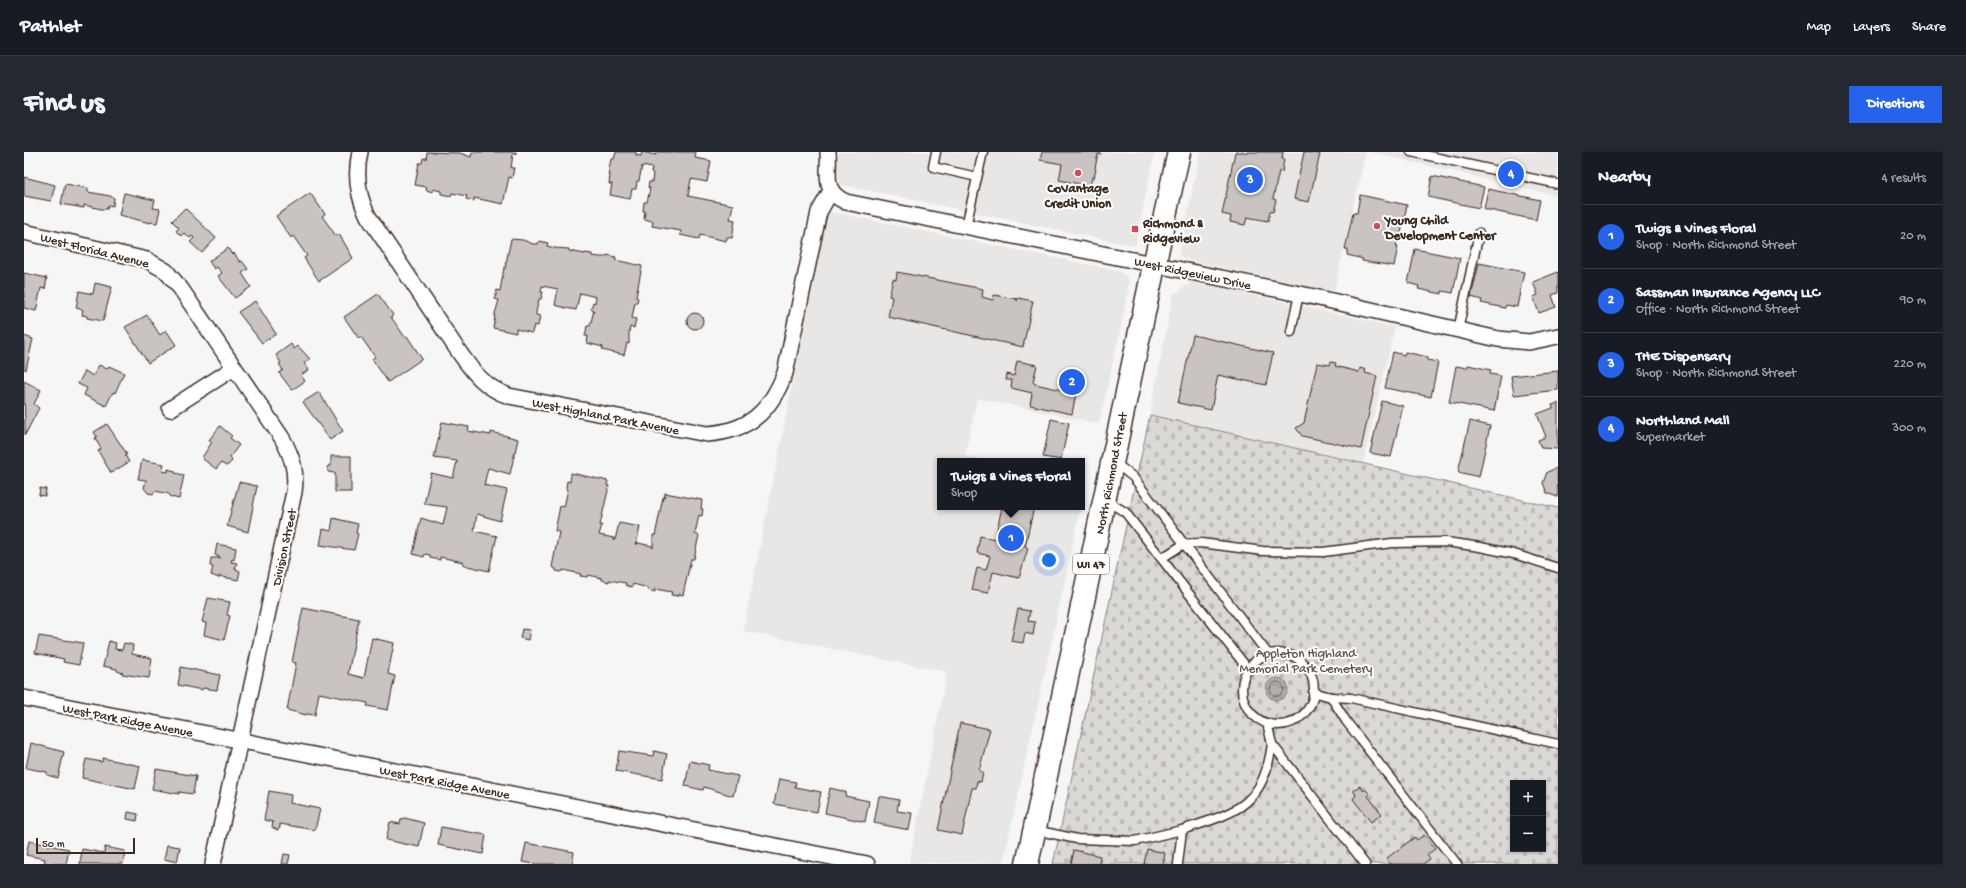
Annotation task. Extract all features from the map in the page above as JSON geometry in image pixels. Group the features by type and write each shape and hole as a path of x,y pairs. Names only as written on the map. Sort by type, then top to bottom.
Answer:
{"main road":[{"name":"North Richmond Street","path":"1027,864 1112,460 1179,152"}],"street":[{"name":"West Highland Park Avenue","path":"360,152 357,175 358,189 361,203 368,216 459,352 475,374 485,384 498,392 509,396 707,434 731,431 756,418 766,409 778,393 785,374 819,212 831,191"},
{"path":"828,152 828,180 831,191"},
{"name":"West Ridgeview Drive","path":"831,191 834,196 846,202 1299,294 1513,341 1543,340 1558,336"},
{"name":"West Florida Avenue","path":"24,232 148,260 159,266 173,277 182,289 234,368"},
{"path":"170,409 234,368"},
{"name":"Division Street","path":"213,864 241,741 296,478 290,453 282,438 234,368"},
{"name":"West Park Ridge Avenue","path":"24,698 867,864"}],"lane":[{"path":"936,152 932,167 977,177"},
{"path":"966,226 982,152"},
{"path":"1411,152 1558,184"},
{"path":"1458,330 1479,233"},
{"path":"1291,332 1299,294"},
{"path":"1112,460 1132,477 1268,654"},
{"path":"1105,499 1125,512 1248,669"},
{"path":"1162,558 1184,544 1201,543 1263,551 1323,552 1392,543 1446,542 1514,554 1558,568"},
{"path":"1268,654 1285,654 1300,661 1311,675 1313,692 1308,706 1298,718 1288,723 1267,723 1259,719 1246,705 1242,687 1248,669 1260,658 1268,654"},
{"path":"1313,692 1351,698 1558,744"},
{"path":"1331,696 1346,721 1457,864"},
{"path":"1034,830 1077,839 1135,841 1182,830 1226,816 1243,806 1256,792 1265,774 1270,760 1272,744 1267,723"},
{"path":"1272,744 1365,864"},
{"path":"1178,864 1182,830"}],"shaded area":[{"path":"839,152 1155,152 1135,246 832,183"},
{"path":"1200,152 1366,152 1334,292 1191,261 1179,256"},
{"path":"1369,152 1558,152 1558,196"},
{"path":"827,211 1120,271 1127,277 1129,281 1125,308 1099,424 977,398 965,456 973,458 937,458 937,510 1080,510 1003,864 909,863 947,672 743,631"},
{"path":"1192,281 1395,327 1363,463 1150,415 1173,295"}],"green space":[{"name":"Appleton Highland Memorial Park Cemetery","path":"1150,415 1558,508 1558,864 1053,864"}],"water":[{"path":"1277,678 1285,681 1288,689 1285,697 1277,700 1269,697 1266,689 1269,681"}],"building":[{"path":"427,152 460,153 471,157 472,152 516,152 516,154 513,154 511,168 514,168 512,178 509,177 503,204 474,198 474,201 466,199 467,196 452,193 451,196 441,194 441,191 433,189 433,192 426,190 427,187 415,185 419,163 422,163 423,158 426,159"},
{"path":"616,152 636,152 636,155 641,156 642,152 656,155 656,152 696,152 695,158 711,161 707,182 691,179 688,196 733,205 730,219 735,220 732,238 727,237 726,241 700,235 699,239 680,235 681,231 652,226 653,221 644,219 644,202 647,202 648,198 650,188 648,188 649,182 652,182 652,168 642,166 639,181 637,181 636,189 632,189 630,199 610,195 612,184 609,184 610,175 608,175 611,159 614,159"},
{"name":"CoVantage Credit Union","path":"1042,152 1100,152 1100,155 1098,154 1094,178 1092,177 1090,186 1059,180 1062,164 1040,160"},
{"path":"1235,152 1283,152 1282,159 1284,159 1282,172 1279,171 1273,199 1276,200 1273,212 1270,211 1268,221 1247,217 1245,225 1230,222 1231,216 1222,214"},
{"path":"1304,152 1320,154 1309,202 1294,199"},
{"path":"1432,176 1484,187 1479,208 1428,197"},
{"path":"24,177 55,185 51,201 24,196"},
{"path":"65,184 88,188 88,192 110,196 114,198 113,206 108,205 107,209 101,209 84,205 84,208 61,204"},
{"path":"1488,189 1540,200 1536,220 1484,209"},
{"path":"124,193 155,200 153,208 160,209 157,223 150,223 119,215"},
{"path":"310,193 325,214 322,216 336,236 339,234 353,258 319,281 304,258 307,256 293,236 291,238 276,216"},
{"name":"Young Child Development Center","path":"1360,195 1407,205 1400,238 1398,238 1396,247 1398,247 1394,266 1362,261 1363,259 1347,255 1348,249 1345,249 1353,213 1357,213"},
{"path":"185,208 216,238 202,253 190,242 194,238 192,236 190,238 184,233 181,236 176,231 179,228 172,221"},
{"path":"511,239 523,240 533,244 538,244 539,241 548,243 547,246 554,248 569,249 569,251 592,254 592,256 606,257 607,255 616,257 615,260 642,266 636,297 638,298 637,302 635,302 632,318 636,319 634,328 630,327 629,344 627,343 624,355 602,350 603,347 587,343 588,336 585,336 587,326 590,326 594,310 591,309 593,302 595,303 596,297 580,293 576,310 555,305 558,289 542,286 541,292 543,292 541,299 539,299 536,312 536,315 540,316 538,326 534,325 532,333 516,329 516,333 493,328 494,317 499,300 495,299 497,290 500,291"},
{"path":"228,248 232,255 234,253 240,262 242,261 248,269 242,273 251,287 235,298 218,276 222,273 217,267 214,269 209,261"},
{"path":"1415,249 1460,258 1453,293 1442,291 1442,294 1418,289 1419,286 1408,283"},
{"path":"1479,263 1524,272 1517,307 1506,305 1505,308 1481,303 1482,300 1471,297"},
{"path":"897,272 983,289 982,297 993,300 994,295 1017,299 1017,301 1018,298 1033,301 1023,347 888,317 892,297 889,296 893,279 896,280"},
{"path":"1558,272 1558,293 1552,295 1556,307 1539,313 1533,297 1538,295 1533,282"},
{"path":"24,273 47,278 45,289 41,288 36,311 24,308"},
{"path":"95,283 112,287 103,321 87,318 87,316 82,315 83,310 76,308 79,291 93,294"},
{"path":"378,294 393,315 391,317 405,337 407,336 422,359 388,382 372,359 375,357 361,337 359,339 344,317"},
{"path":"255,301 276,334 262,343 238,312"},
{"path":"695,313 701,315 703,321 701,327 695,329 689,327 687,321 689,315"},
{"path":"147,315 160,335 166,330 176,345 148,363 125,327"},
{"path":"1193,335 1273,353 1266,385 1218,375 1211,410 1178,403"},
{"path":"24,336 33,339 26,370 24,369"},
{"path":"291,344 294,349 298,346 310,359 304,363 309,370 301,375 305,381 292,390 279,373 283,370 276,355"},
{"path":"1393,352 1404,355 1405,352 1428,357 1427,360 1438,362 1431,397 1385,388"},
{"path":"1017,361 1037,365 1033,382 1035,384 1076,393 1072,414 1030,405 1032,393 1011,388 1012,380 1006,380 1007,374 1014,376"},
{"path":"1331,362 1336,363 1335,366 1359,372 1360,368 1366,370 1365,373 1377,376 1361,449 1302,436 1296,428 1304,423 1317,363 1330,365"},
{"path":"99,365 107,369 109,366 124,373 115,393 113,392 106,406 84,395 87,388 78,384 85,371 93,376"},
{"path":"1468,365 1491,370 1490,374 1501,376 1494,411 1449,402 1456,366 1467,368"},
{"path":"1558,371 1558,390 1514,395 1511,376"},
{"path":"24,381 41,390 34,404 39,408 25,435"},
{"path":"319,392 343,431 330,440 303,402"},
{"path":"1382,401 1403,406 1391,457 1370,453"},
{"path":"1558,403 1558,449 1541,448 1538,440 1546,437 1537,414 1553,408 1552,405"},
{"path":"1051,419 1069,423 1061,458 1043,457"},
{"path":"1470,421 1490,426 1479,477 1458,472"},
{"path":"442,422 469,427 468,431 491,435 491,432 518,439 510,474 488,468 484,485 507,490 500,521 477,514 474,531 497,536 489,571 463,565 463,562 440,557 440,560 430,558 430,555 425,554 424,557 413,554 421,518 443,525 447,507 424,504 431,473 453,478 457,461 434,458"},
{"path":"107,424 127,454 125,455 129,462 111,473 98,451 101,449 95,438 97,437 94,432"},
{"path":"220,426 232,436 230,438 239,445 230,457 232,461 226,466 221,463 216,469 203,459 203,456 212,442 209,440"},
{"path":"331,456 351,456 351,492 335,492 335,473 328,472 328,466 331,466"},
{"path":"142,460 164,464 162,471 168,472 168,469 175,471 175,473 184,475 179,499 171,497 169,494 155,491 153,494 148,493 144,488 146,480 138,479"},
{"path":"1557,468 1558,497 1547,493 1543,483 1547,472"},
{"path":"571,473 608,481 607,486 609,486 599,535 614,538 613,540 615,540 619,523 640,527 636,545 638,543 652,546 653,548 653,535 655,536 665,493 702,500 702,516 699,515 695,534 699,535 694,559 691,559 683,595 671,595 672,592 655,589 655,592 648,590 648,588 633,584 632,587 625,585 626,583 609,580 609,582 602,580 602,578 588,575 587,577 580,576 581,574 563,570 562,572 556,571 556,569 552,567 559,532 555,531 560,506 564,507 568,489 566,488 567,481 570,482"},
{"path":"239,482 257,486 248,532 227,526"},
{"path":"40,488 46,489 45,496 39,495"},
{"path":"1001,510 1033,510 1025,546 1028,548 1019,578 993,572 988,593 972,590 977,568 986,570 990,556 977,553 980,536 995,539"},
{"path":"333,518 358,524 356,533 358,534 354,550 320,545 323,529 331,531"},
{"path":"217,544 236,548 234,560 232,559 231,562 237,563 235,569 240,571 238,580 219,576 219,578 211,575 213,567 210,566 211,558 220,558 215,555"},
{"path":"208,598 230,602 227,615 230,616 224,640 204,635 206,623 202,622"},
{"path":"303,608 359,619 348,674 364,678 372,638 394,643 388,674 395,676 388,710 367,706 368,703 319,693 315,715 306,715 287,710 296,663 292,662"},
{"path":"1018,609 1030,611 1028,621 1035,622 1033,635 1025,633 1023,643 1011,641"},
{"path":"522,629 530,630 528,640 520,638"},
{"path":"39,636 83,643 79,665 63,662 64,659 35,653"},
{"path":"109,641 116,643 115,649 122,650 124,643 133,645 132,654 152,658 149,678 122,674 123,673 117,671 117,669 103,666"},
{"path":"181,667 220,675 217,690 203,688 202,690 178,685"},
{"path":"960,723 990,729 979,771 983,772 981,782 977,781 976,788 972,788 962,835 938,830"},
{"path":"31,743 64,752 58,778 47,775 47,772 26,768"},
{"path":"619,751 653,756 654,751 667,754 662,779 616,771"},
{"path":"103,758 140,766 135,789 82,778 86,759 102,762"},
{"path":"690,761 709,765 708,770 738,776 733,796 704,787 703,790 685,786"},
{"path":"156,769 196,776 193,794 179,792 179,794 152,789"},
{"path":"779,779 796,782 795,787 821,792 817,812 774,804"},
{"path":"1360,786 1362,790 1366,790 1370,794 1368,796 1382,814 1371,822 1353,799 1356,795 1353,790"},
{"path":"830,788 846,792 845,796 869,801 865,822 825,813"},
{"path":"269,791 291,795 290,803 320,809 315,830 280,824 280,828 277,830 272,827 273,822 264,820"},
{"path":"879,796 899,800 897,811 912,813 909,830 874,823"},
{"path":"128,812 138,814 137,821 127,819"},
{"path":"405,818 424,823 419,847 386,840 390,822 400,824 401,819"},
{"path":"441,827 486,835 483,854 438,845"},
{"path":"1424,835 1435,849 1427,855 1430,859 1423,864 1388,864 1390,863 1387,858 1415,837 1417,840"},
{"path":"29,841 69,849 66,864 44,863 45,859 26,855"},
{"path":"526,843 574,852 572,864 536,864 522,862"},
{"path":"167,845 180,847 177,862 164,859"},
{"path":"105,847 125,851 123,864 80,864 82,849 104,853"},
{"path":"1147,849 1165,853 1163,864 1144,864"},
{"path":"1074,850 1100,856 1099,864 1071,864"},
{"path":"284,854 290,855 288,864 282,864"}],"place":[{"name":"CoVantage Credit Union","path":"1078,173"},
{"name":"Northland Mall","path":"1511,174"},
{"name":"THE Dispensary","path":"1250,180"},
{"name":"Young Child Development Center","path":"1377,226"},
{"name":"Richmond & Ridgeview","path":"1135,229"},
{"name":"Sassman Insurance Agency LLC","path":"1072,382"},
{"name":"Twigs & Vines Floral","path":"1011,538"}]}
